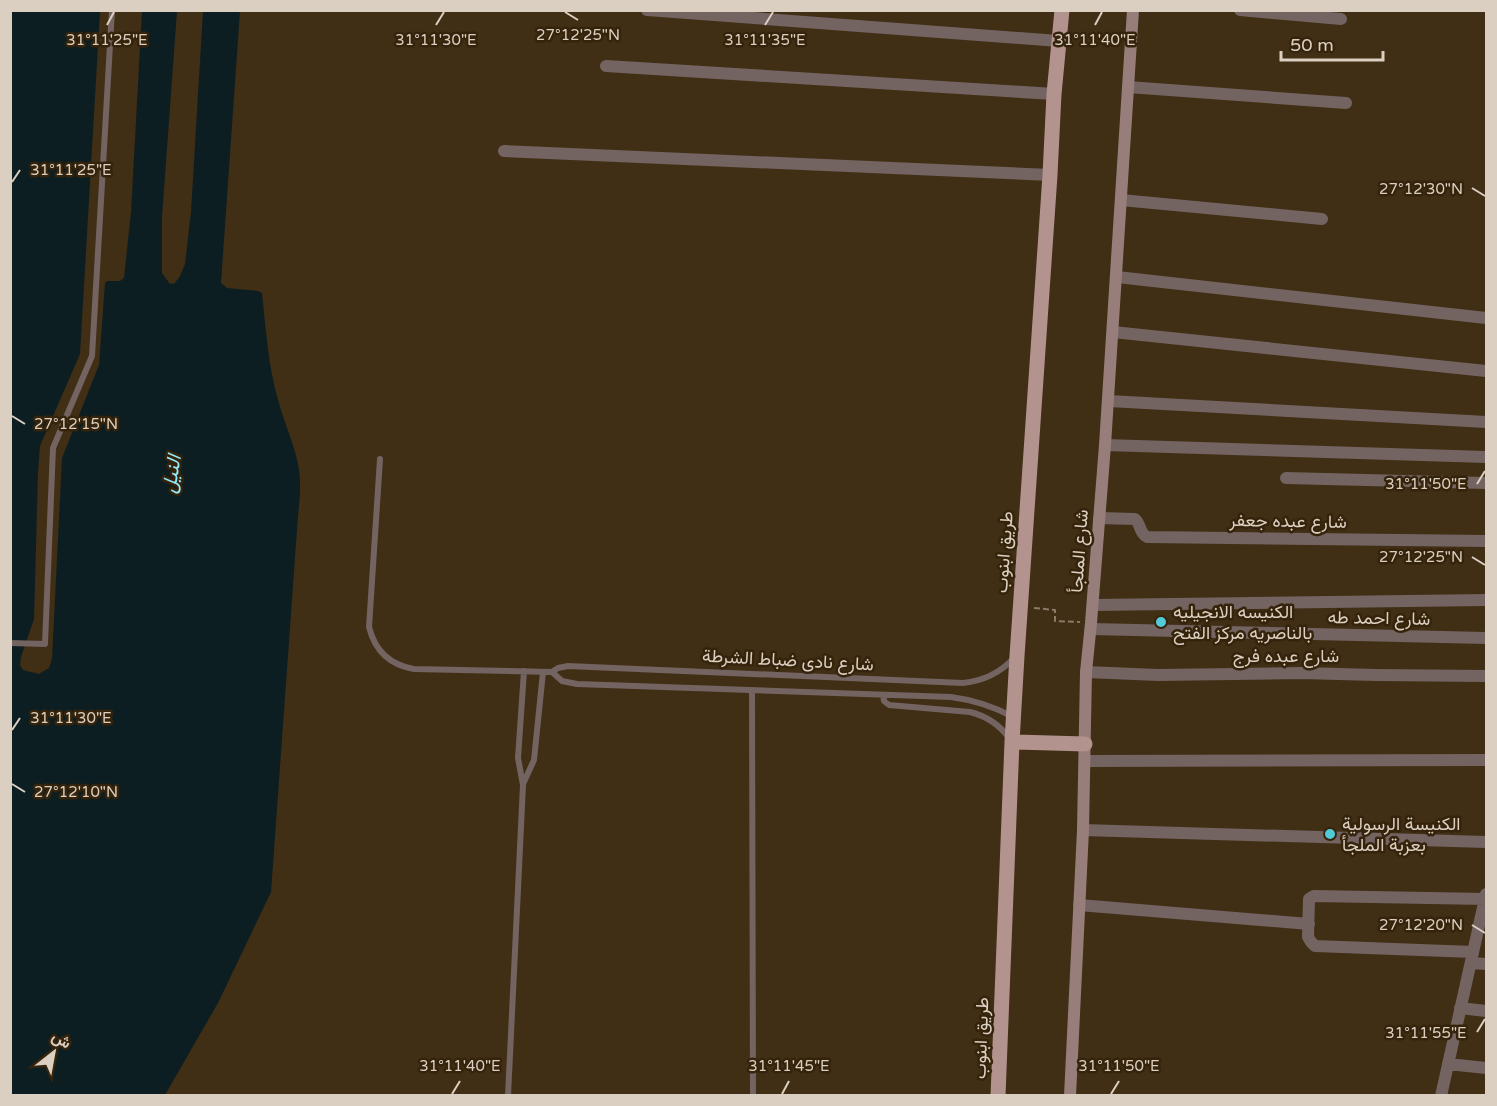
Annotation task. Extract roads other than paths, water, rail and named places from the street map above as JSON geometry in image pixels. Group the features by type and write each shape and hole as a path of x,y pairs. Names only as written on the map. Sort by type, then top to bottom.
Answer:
{"main road":[{"name":"طريق ابنوب","path":"998,1095 1013,717 1054,94 1062,11"},
{"path":"1012,742 1080,744"}],"street":[{"path":"647,10 1059,41"},
{"name":"شارع الملجأ","path":"1070,1095 1083,830 1085,761 1080,744 1086,672 1085,626 1093,605 1106,445 1133,10"},
{"path":"1240,10 1341,20"},
{"path":"606,66 1054,94"},
{"path":"1128,87 1346,103"},
{"path":"504,151 1050,175"},
{"path":"1121,200 1322,219"},
{"path":"1117,277 1486,318"},
{"path":"1113,332 1486,371"},
{"path":"1108,401 1486,422"},
{"path":"1106,445 1486,457"},
{"path":"1286,478 1486,483"},
{"name":"شارع عبده جعفر","path":"1100,518 1135,519 1138,521 1141,532 1148,537 1486,541"},
{"path":"1093,605 1486,600"},
{"name":"شارع احمد طه","path":"1085,626 1486,638"},
{"name":"شارع عبده فرج","path":"1086,672 1158,675 1301,673 1486,676"},
{"path":"1085,761 1486,760"},
{"path":"1083,830 1486,842"},
{"path":"1441,1095 1472,957 1483,922 1486,897 1314,896 1309,899 1308,937 1315,946 1472,957 1486,964"},
{"path":"1079,905 1309,924"},
{"path":"1460,1008 1486,1011"},
{"path":"1448,1064 1486,1068"}],"lane":[{"path":"10,643 45,644 53,448 92,356 112,10"},
{"name":"شارع نادى ضباط الشرطة","path":"380,459 369,627 375,644 387,658 396,664 414,669 552,672 568,666 963,683 983,679 1001,670 1017,656"},
{"path":"508,1095 523,785 518,758 524,672"},
{"path":"523,785 534,760 543,672"},
{"name":"شارع نادى ضباط الشرطة","path":"552,672 562,681 577,684 951,697 988,705 1013,717"},
{"path":"921,696 922,681"},
{"path":"752,690 753,1095"},
{"path":"883,695 884,701 889,705 980,714 998,725 1012,742"}],"water":[{"name":"النيل","path":"10,11 100,11 80,354 40,446 34,619 20,665 23,670 39,674 49,668 52,659 62,458 99,365 105,283 120,281 124,278 131,212 142,11 177,11 162,217 162,273 170,284 175,283 185,264 191,212 203,11 240,11 221,283 227,288 262,293 272,376 281,412 298,461 300,500 271,892 218,1003 165,1095 11,1095"}],"place":[{"name":"الكنيسه الانجيليه بالناصريه مركز الفتح","path":"1161,622"},
{"name":"الكنيسة الرسولية بعزبة الملجأ","path":"1330,834"}]}
